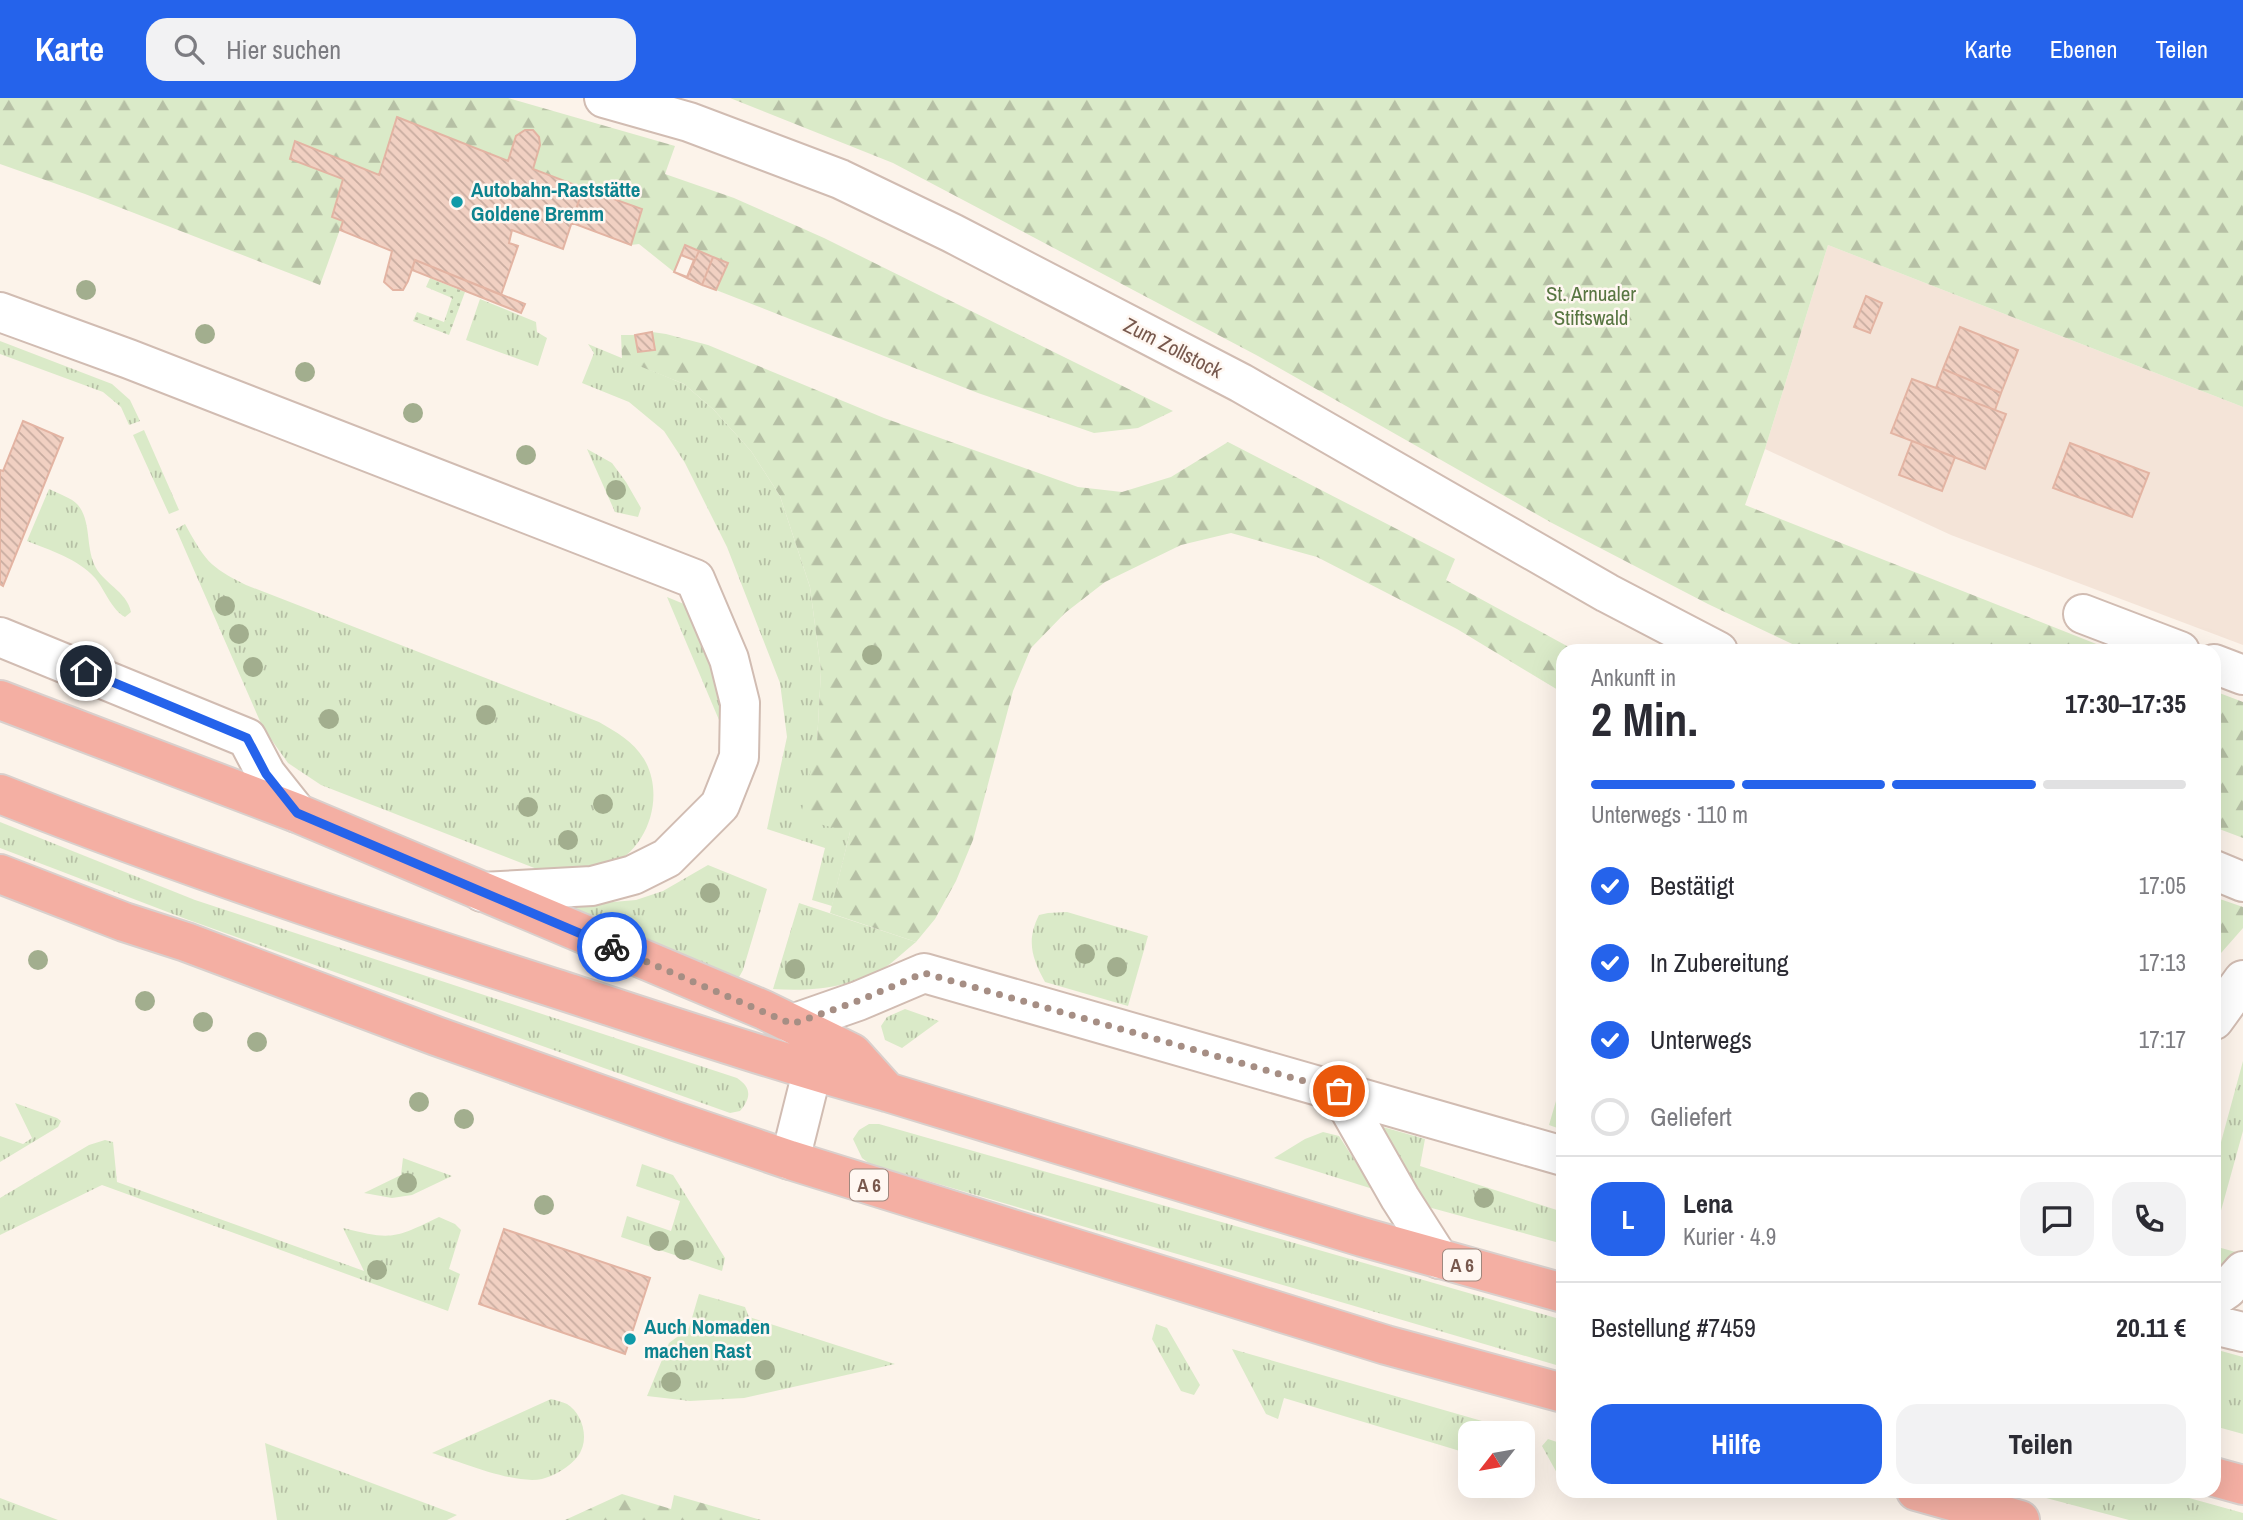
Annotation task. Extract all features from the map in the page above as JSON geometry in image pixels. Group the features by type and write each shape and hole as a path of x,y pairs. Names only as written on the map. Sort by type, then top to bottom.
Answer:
{"highway":[{"path":"0,700 297,813 792,1024 852,1053 887,1092"},
{"name":"A 6","path":"0,794 97,832 457,957 812,1072 887,1092 1438,1259 1556,1291"},
{"name":"A 6","path":"0,874 486,1054 790,1160 1386,1345 1556,1391"},
{"path":"0,898 68,901"},
{"path":"2221,1479 2243,1485"},
{"path":"1941,1498 2020,1520"}],"street":[{"name":"Zum Zollstock","path":"604,98 689,122 841,179 952,233 1241,383 1607,593 1705,644"},
{"path":"0,312 142,364 695,579 729,659 740,703 739,757 720,805 667,858 633,875 592,886 482,892"},
{"path":"2084,614 2162,644"},
{"path":"0,638 247,738 266,774 297,813"},
{"path":"2221,667 2243,675"},
{"path":"2221,873 2243,882"},
{"path":"792,1024 858,1001 924,973 1556,1154"},
{"path":"790,1160 812,1072"},
{"path":"1339,1091 1438,1259"},
{"path":"2221,1293 2243,1271"},
{"path":"2221,1327 2243,1332"}],"shaded area":[{"path":"1828,245 2243,407 2243,645 1951,535 1765,449"}],"green space":[{"path":"0,98 508,98 675,146 665,174 734,198 824,238 1173,411 1138,428 1094,433 978,393 716,290 727,263 685,245 674,272 639,244 631,245 642,209 533,169 540,145 539,137 508,161 397,117 379,175 343,179 332,217 343,221 320,285 0,164"},
{"name":"St. Arnualer Stiftswald","path":"730,98 2243,98 2243,407 1828,245 1745,505 2096,644 1792,644 1708,604 1552,523 1258,356 893,163"},
{"path":"430,278 465,292 449,335 413,321 417,312 444,322 452,298 426,287"},
{"path":"480,299 536,322 537,332 547,338 538,366 466,340"},
{"path":"652,332 708,345 884,418 1078,487 1122,492 1171,477 1228,442 1455,559 1446,580 1563,644 1556,644 1556,689 1457,629 1317,557 1231,533 1181,545 1105,582 1065,613 1031,648 1013,691 973,840 956,881 935,919 916,942 830,913 850,832 800,819 817,742 821,671 810,587 780,496 751,451 714,410 684,384 622,359 621,335 635,335 638,352 655,349"},
{"path":"0,341 112,384 130,400 140,421 129,425 121,407 103,392 0,354"},
{"path":"588,344 684,384 714,410 751,451 780,496 810,587 821,671 817,742 850,832 832,906 812,900 825,848 767,829 787,737 780,683 727,547 685,463 664,431 629,402 582,383 594,353"},
{"path":"144,430 179,510 169,514 133,435"},
{"path":"587,449 612,463 641,508 638,517 615,512"},
{"path":"49,489 72,500 82,511 94,564 103,577 125,598 131,612 125,617 88,571 63,556 27,541"},
{"path":"185,524 215,567 246,585 599,722 618,733 644,759 653,789 649,821 633,849 621,860 598,869 537,869 321,785 288,763 263,728 176,529"},
{"path":"667,597 684,604 701,632 716,672 723,710 719,720"},
{"path":"2221,694 2243,702 2243,838 2221,830"},
{"path":"0,822 195,900 737,1078 747,1089 748,1097 740,1111 730,1113 186,919 0,848"},
{"path":"708,865 767,889 738,979 567,906 636,900 663,891"},
{"path":"2221,899 2243,907 2243,928 2221,953"},
{"path":"799,903 916,942 877,972 849,983 803,990 773,989"},
{"path":"1067,912 1148,936 1128,1006 1045,982 1032,949 1035,924 1039,915"},
{"path":"905,1009 939,1021 902,1048 885,1040 881,1026 887,1017"},
{"path":"2243,1061 2243,1131 2221,1211 2221,1142"},
{"path":"1556,1101 1556,1128 1549,1125"},
{"path":"15,1103 61,1121 58,1127 0,1162 0,1136 23,1144 32,1138"},
{"path":"869,1124 879,1124 1556,1318 1556,1365 870,1164 862,1158 853,1139 859,1130"},
{"path":"1383,1127 1425,1139 1420,1166 1556,1210 1556,1242 1428,1207"},
{"path":"1323,1132 1339,1136 1373,1189 1274,1158 1305,1139"},
{"path":"105,1140 113,1142 117,1182 364,1271 343,1228 383,1236 412,1230 439,1217 455,1224 461,1230 449,1269 460,1274 448,1311 102,1185 0,1235 0,1198 89,1145"},
{"path":"403,1158 452,1176 412,1195 392,1198 364,1193 401,1175"},
{"path":"642,1164 673,1175 725,1258 722,1271 621,1237 627,1216 671,1231 680,1201 636,1186"},
{"path":"2221,1248 2239,1253 2221,1266"},
{"path":"699,1294 745,1307 749,1317 895,1364 744,1398 690,1401 647,1396 669,1343 689,1328"},
{"path":"1156,1324 1167,1328 1200,1385 1194,1395 1181,1391 1152,1339"},
{"path":"1232,1349 1482,1421 1458,1421 1458,1450 1284,1398 1278,1419 1266,1414"},
{"path":"2221,1351 2243,1357 2243,1434 2221,1428"},
{"path":"551,1399 573,1408 581,1421 584,1435 582,1450 575,1460 552,1476 531,1480 517,1479 432,1453"},
{"path":"1548,1439 1556,1442 1556,1471 1542,1446"},
{"path":"265,1443 457,1515 447,1520 277,1520"},
{"path":"622,1494 671,1509 674,1495 761,1520 565,1520"},
{"path":"0,1498 58,1520 0,1520"},
{"path":"2046,1498 2189,1498 2243,1513 2243,1520 2129,1520"}],"building":[{"name":"Autobahn-Raststätte Goldene Bremm","path":"397,117 508,161 516,136 525,130 533,130 539,137 540,145 533,169 583,188 563,249 512,230 509,243 518,246 501,295 415,260 403,290 393,290 384,282 392,251 340,230 343,221 332,217 343,179 290,159 295,141 379,175"},
{"path":"583,188 642,209 631,245 572,223"},
{"path":"685,245 699,251 687,278 674,272","holes":["681,255 694,260 687,277 674,272"]},
{"path":"699,251 713,257 702,285 687,278"},
{"path":"713,257 728,263 716,290 702,285"},
{"path":"415,260 525,304 521,313 412,270"},
{"path":"1866,296 1882,303 1870,333 1854,327"},
{"path":"1960,327 2018,350 2001,393 1943,369"},
{"path":"652,332 655,350 638,352 635,335"},
{"path":"1943,369 2001,393 1995,410 1936,388"},
{"path":"1912,379 2006,414 1985,469 1891,433"},
{"path":"23,421 63,438 3,586 0,584 0,470 3,471"},
{"path":"1912,441 1955,457 1942,491 1899,475"},
{"path":"2070,443 2149,473 2132,517 2053,488"},
{"path":"504,1229 650,1278 625,1354 479,1304"}],"way so far":[{"path":"612,947 792,1024 858,1001 924,973 1339,1091"}],"place":[{"name":"Autobahn-Raststätte Goldene Bremm","path":"457,202"},
{"name":"Auch Nomaden machen Rast","path":"630,1339"}],"route":[{"path":"86,671 247,738 266,774 297,813 612,947"}]}
